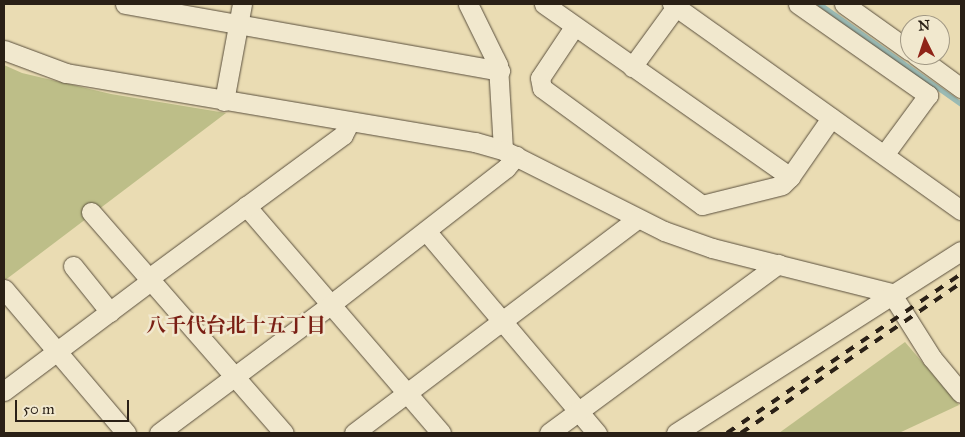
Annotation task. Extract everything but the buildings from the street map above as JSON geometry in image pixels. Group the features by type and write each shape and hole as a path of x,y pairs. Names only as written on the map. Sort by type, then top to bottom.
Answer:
{"street":[{"path":"125,4 500,72"},
{"path":"224,101 242,4"},
{"path":"159,433 330,305 506,168 510,153 500,72 468,4"},
{"path":"544,4 574,27 790,177"},
{"path":"798,4 928,94 884,155"},
{"path":"844,4 900,44"},
{"path":"632,67 675,5 961,210"},
{"path":"574,27 540,78 542,88 702,205 782,185 790,177 832,118"},
{"path":"4,50 66,73 349,123 475,142 510,153 637,219 712,248 891,293 932,358 961,393"},
{"path":"930,65 961,88"},
{"path":"4,389 57,352 246,206 343,135 349,123"},
{"path":"246,206 441,433"},
{"path":"91,212 284,433"},
{"path":"354,433 637,219"},
{"path":"426,230 501,323 597,433"},
{"path":"676,433 866,313 891,293 961,251"},
{"path":"549,433 778,264"},
{"path":"72,266 110,312"},
{"path":"4,289 126,433"}],"green space":[{"path":"4,65 22,73 111,94 226,113 4,281"},
{"path":"905,342 959,405 899,433 779,433"}],"waterway":[{"path":"820,4 961,104"}],"railway":[{"path":"727,433 961,274"},
{"path":"741,433 961,283"}],"district":[{"name":"八千代台北十五丁目","path":"236,325"}]}
